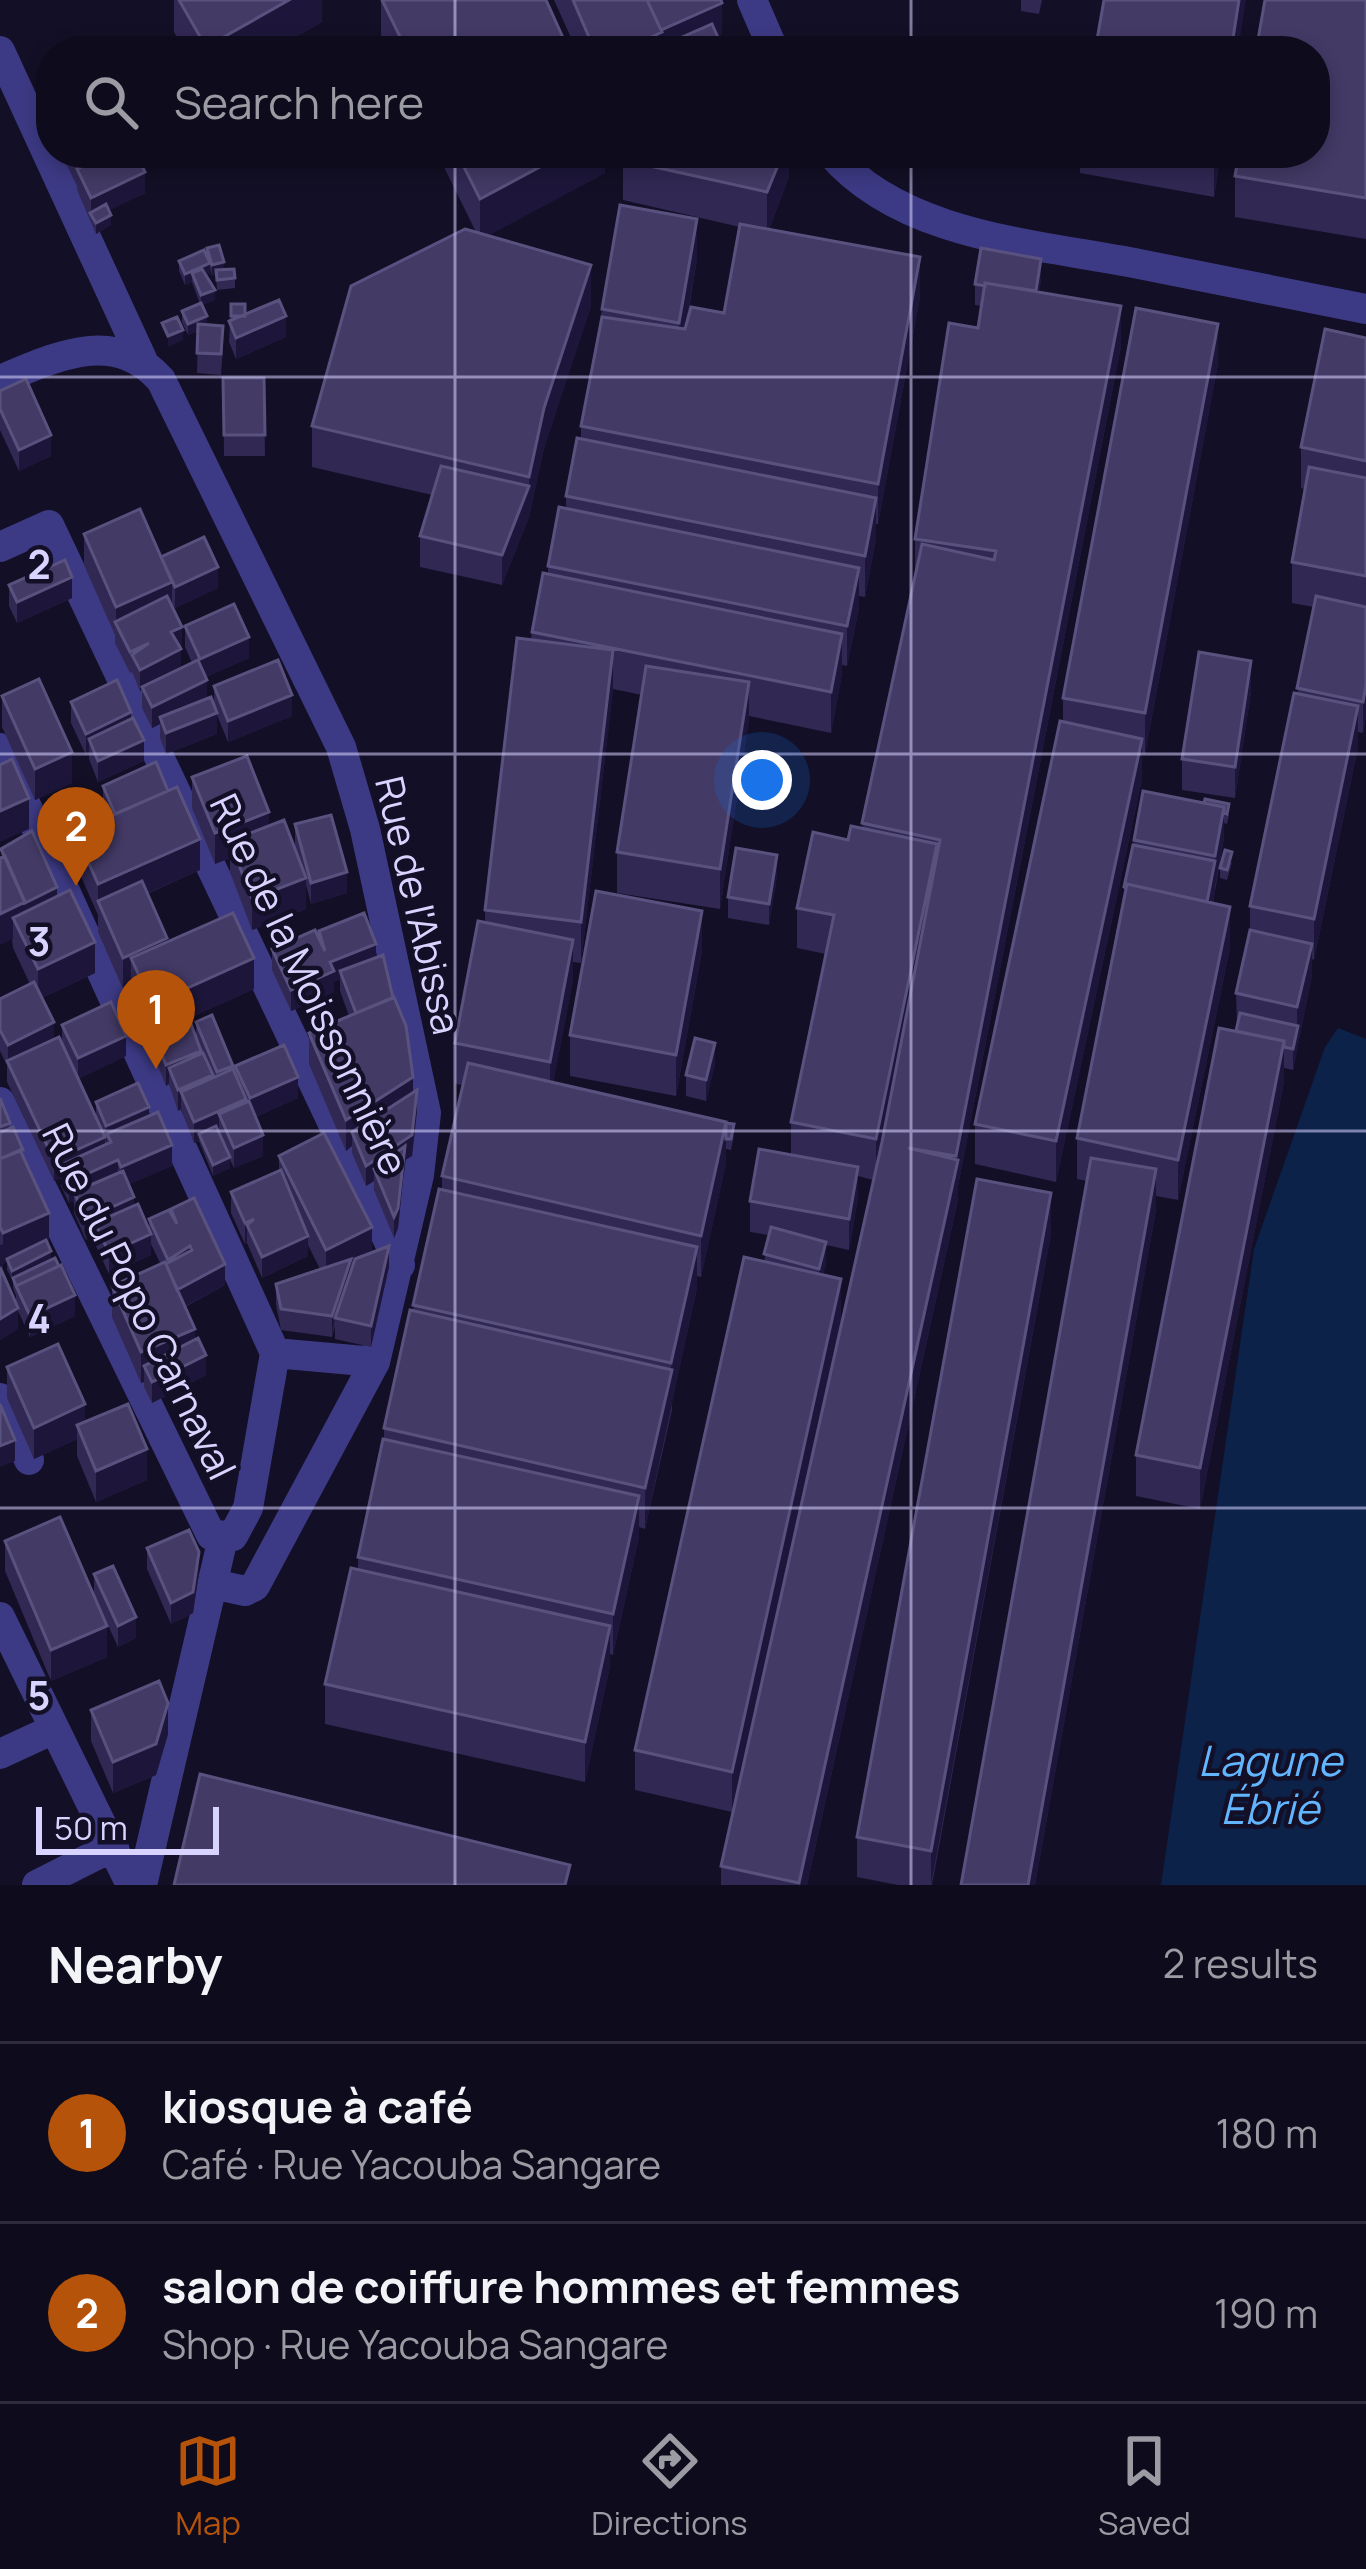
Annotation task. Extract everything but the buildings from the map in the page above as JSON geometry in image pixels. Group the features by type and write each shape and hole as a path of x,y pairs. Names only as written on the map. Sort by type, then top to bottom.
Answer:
{"street":[{"path":"752,0 768,36"},
{"name":"Rue de l'Abissa","path":"0,51 36,129"},
{"name":"Rue de l'Abissa","path":"54,168 142,359 179,411 341,747 365,829 426,1113 400,1265 375,1363 255,1586 244,1591 213,1584"},
{"path":"844,168 906,208 974,232 1366,309"},
{"path":"0,380 86,350 142,359"},
{"name":"Rue de la Moissonnière","path":"0,547 49,525 400,1265"},
{"path":"0,748 273,1349 248,1508 241,1529 217,1537 213,1584 142,1885"},
{"name":"Rue du Popo Carnaval","path":"0,1102 217,1537"},
{"path":"273,1349 375,1363"},
{"path":"0,1397 29,1460"},
{"path":"0,1617 130,1885"},
{"path":"0,1754 54,1730"},
{"path":"37,1885 109,1836"}],"water":[{"name":"Lagune Ébrié","path":"1338,1028 1366,1039 1366,1885 1161,1885 1254,1249 1325,1047"}],"place":[{"name":"salon de coiffure hommes et femmes","path":"76,886"},
{"name":"kiosque à café","path":"156,1069"}]}
